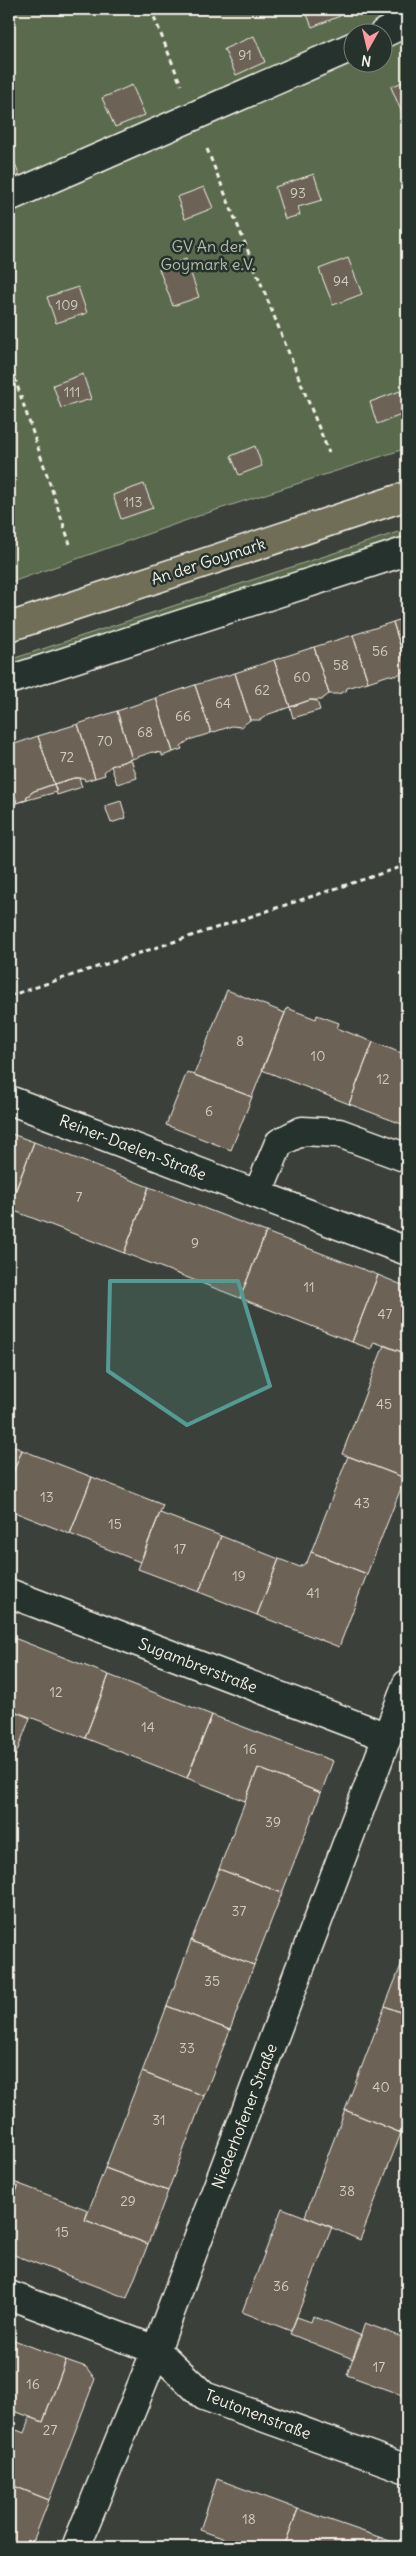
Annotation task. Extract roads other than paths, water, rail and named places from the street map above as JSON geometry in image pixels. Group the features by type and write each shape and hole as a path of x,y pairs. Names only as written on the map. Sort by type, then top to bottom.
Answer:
{"main road":[{"name":"An der Goymark","path":"9,627 407,496"}],"street":[{"path":"394,28 407,22"},
{"path":"9,197 194,118 344,50"},
{"path":"9,680 407,551"},
{"name":"Reiner-Daelen-Straße","path":"9,1100 407,1251"},
{"path":"258,1194 279,1143 302,1131 339,1133 407,1158"},
{"name":"Sugambrerstraße","path":"9,1593 387,1737"},
{"name":"Niederhofener Straße","path":"76,2547 156,2350 407,1684"},
{"name":"Teutonenstraße","path":"9,2295 156,2350 204,2396 407,2469"}],"park label":[{"name":"GV An der Goymark e.V.","path":"208,255"}]}
